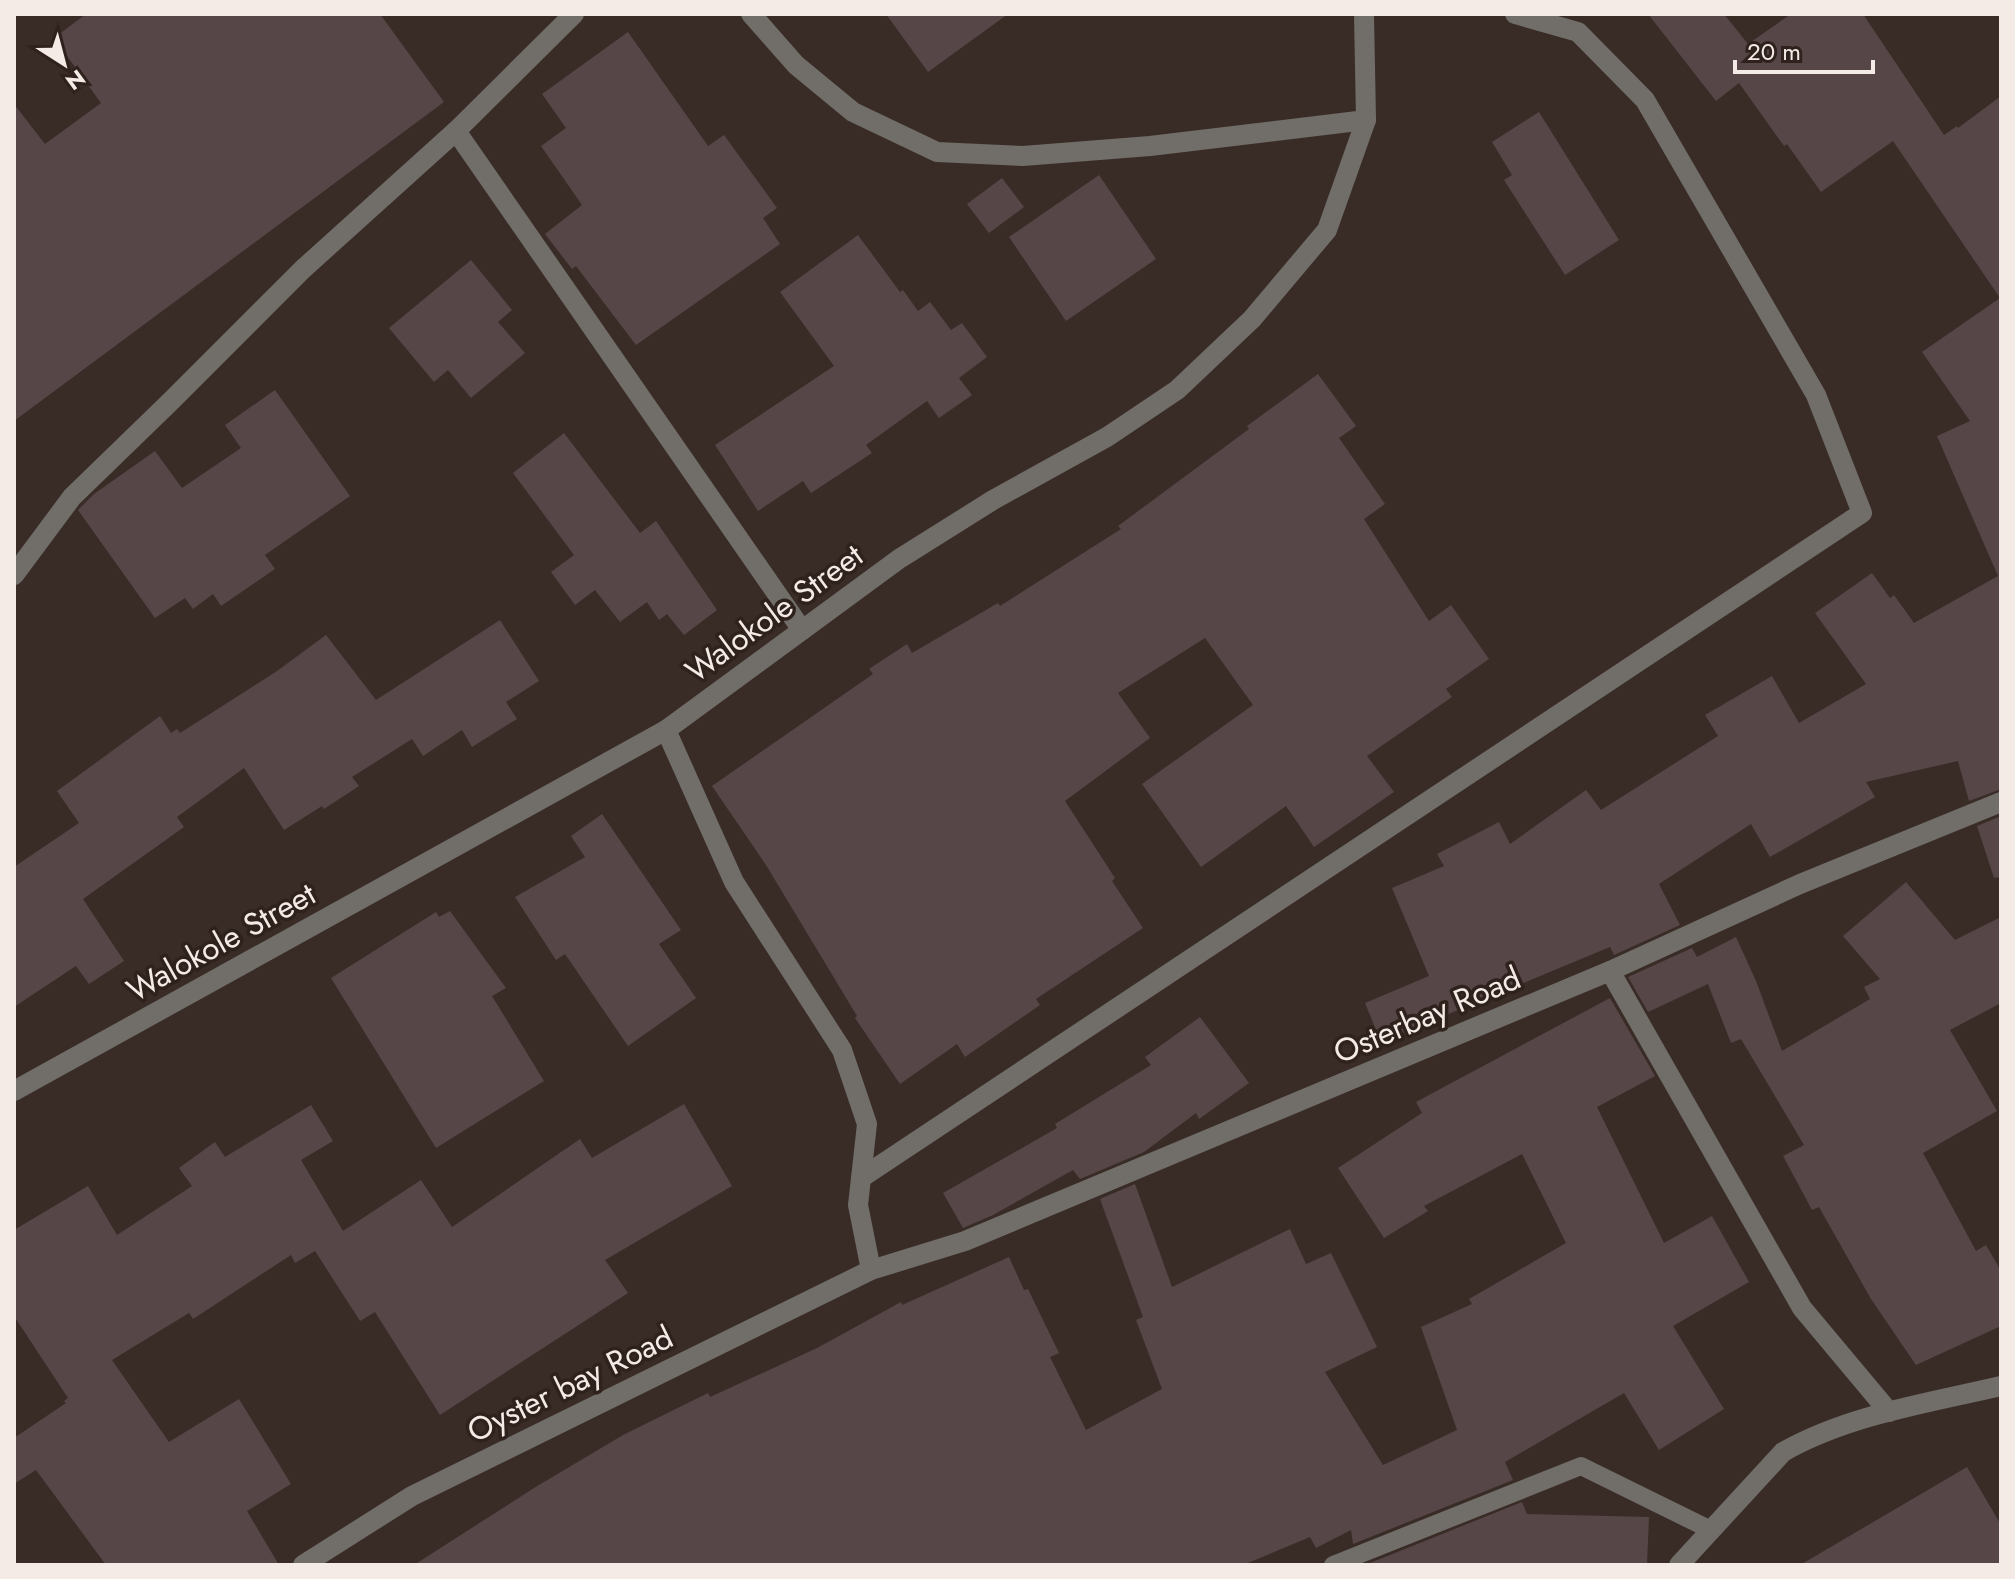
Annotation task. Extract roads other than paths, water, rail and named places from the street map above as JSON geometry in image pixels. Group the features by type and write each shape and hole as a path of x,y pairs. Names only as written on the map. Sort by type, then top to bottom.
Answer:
{"street":[{"path":"14,575 72,497 303,269 456,131 574,14"},
{"path":"751,14 796,65 853,112 937,152 1023,156 1150,146 1366,120"},
{"name":"Walokole Street","path":"14,1091 666,730 899,559 993,500 1107,437 1177,390 1252,319 1327,230 1366,120 1364,14"},
{"path":"861,1178 1862,513 1816,395 1645,100 1578,32 1515,14"},
{"path":"456,131 802,630"},
{"path":"666,730 734,882 842,1050 867,1124 858,1205 871,1270"},
{"name":"Osterbay Road","path":"871,1270 965,1241 1610,971 1800,884 2001,802"},
{"path":"1610,971 1802,1308 1889,1412"},
{"name":"Oyster bay Road","path":"303,1565 412,1496 871,1270"},
{"path":"1679,1565 1783,1452 1803,1441 1889,1412 2001,1386"}],"lane":[{"path":"1333,1565 1581,1466 1711,1530"}]}
